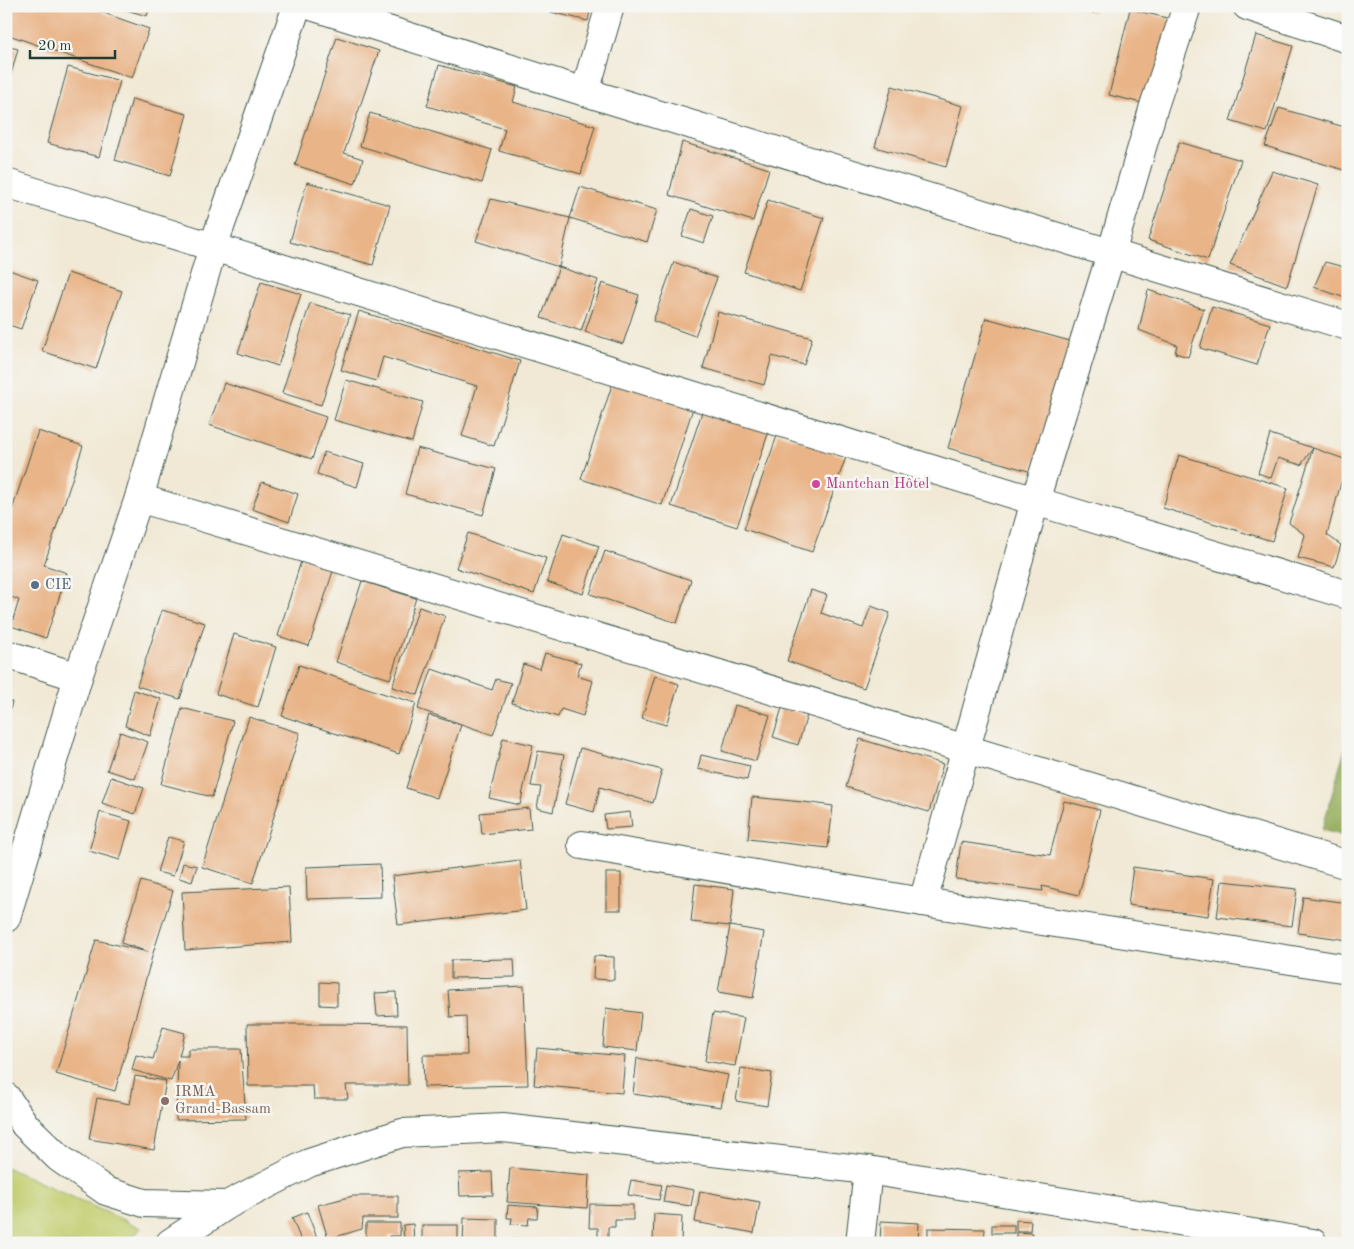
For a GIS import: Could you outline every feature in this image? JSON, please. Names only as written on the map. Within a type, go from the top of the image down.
[{"type":"street","points":[[6,918],[78,677],[139,498],[213,247],[297,6]]},
{"type":"street","points":[[311,6],[1348,326]]},
{"type":"street","points":[[585,92],[610,6]]},
{"type":"street","points":[[923,902],[1035,501],[1111,254],[1154,106],[1187,6]]},
{"type":"street","points":[[1247,6],[1348,39]]},
{"type":"street","points":[[6,183],[1035,501],[1348,595]]},
{"type":"street","points":[[139,498],[1348,865]]},
{"type":"street","points":[[6,654],[78,677]]},
{"type":"street","points":[[582,845],[923,902],[1348,969]]},
{"type":"street","points":[[6,1097],[25,1125],[59,1158],[106,1191],[144,1203],[227,1205]]},
{"type":"street","points":[[170,1243],[227,1205],[309,1163],[402,1133],[503,1128],[868,1170],[1313,1243]]},
{"type":"street","points":[[860,1243],[868,1170]]},
{"type":"green space","points":[[1348,738],[1348,837],[1322,830]]},
{"type":"green space","points":[[6,1167],[141,1228],[128,1243],[6,1243]]},
{"type":"building","points":[[6,6],[84,6],[149,29],[132,78],[6,34]]},
{"type":"building","points":[[113,6],[150,6],[147,16]]},
{"type":"building","points":[[552,6],[591,6],[588,21],[551,12]]},
{"type":"building","points":[[1073,6],[1096,6],[1094,13]]},
{"type":"building","points":[[1130,9],[1175,20],[1154,106],[1109,95]]},
{"type":"building","points":[[1256,35],[1293,46],[1267,132],[1230,121]]},
{"type":"building","points":[[337,37],[379,51],[344,153],[363,159],[355,184],[295,165]]},
{"type":"building","points":[[6,46],[18,49],[7,89],[6,89]]},
{"type":"building","points":[[439,65],[517,87],[513,102],[595,126],[581,174],[499,151],[505,129],[427,106]]},
{"type":"building","points":[[68,67],[120,81],[99,157],[47,143]]},
{"type":"building","points":[[892,86],[963,106],[946,167],[875,147]]},
{"type":"building","points":[[132,99],[187,114],[170,176],[115,160]]},
{"type":"building","points":[[1279,108],[1348,128],[1347,171],[1265,146]]},
{"type":"building","points":[[370,113],[492,150],[482,183],[360,146]]},
{"type":"building","points":[[682,142],[769,169],[753,221],[669,195]]},
{"type":"building","points":[[1179,142],[1241,160],[1208,260],[1148,240]]},
{"type":"building","points":[[1272,171],[1318,185],[1287,286],[1230,265]]},
{"type":"building","points":[[307,182],[390,205],[373,265],[290,242]]},
{"type":"building","points":[[580,187],[657,210],[647,242],[570,218]]},
{"type":"building","points":[[491,199],[570,218],[559,267],[476,241]]},
{"type":"building","points":[[768,200],[824,218],[800,291],[744,272]]},
{"type":"building","points":[[691,209],[713,216],[704,243],[682,236]]},
{"type":"building","points":[[674,262],[717,278],[695,336],[653,321]]},
{"type":"building","points":[[1325,262],[1348,268],[1348,299],[1314,287]]},
{"type":"building","points":[[559,267],[598,280],[581,331],[541,318]]},
{"type":"building","points":[[6,269],[38,280],[21,329],[6,324]]},
{"type":"building","points":[[68,273],[122,291],[96,369],[42,351]]},
{"type":"building","points":[[261,282],[301,294],[278,366],[238,353]]},
{"type":"building","points":[[602,283],[639,295],[623,344],[585,332]]},
{"type":"building","points":[[1148,290],[1204,309],[1188,357],[1175,353],[1177,345],[1139,330]]},
{"type":"building","points":[[310,303],[350,315],[321,405],[282,393]]},
{"type":"building","points":[[1212,307],[1270,324],[1257,365],[1200,348]]},
{"type":"building","points":[[359,311],[520,361],[494,446],[462,436],[477,386],[383,357],[376,381],[341,370]]},
{"type":"building","points":[[718,312],[812,338],[804,365],[772,356],[764,385],[703,368]]},
{"type":"building","points":[[986,318],[1070,341],[1032,472],[948,448]]},
{"type":"building","points":[[614,379],[694,405],[662,505],[581,479]]},
{"type":"building","points":[[346,380],[423,402],[412,442],[334,420]]},
{"type":"building","points":[[224,383],[326,417],[312,459],[209,425]]},
{"type":"building","points":[[703,409],[769,431],[737,527],[671,506]]},
{"type":"building","points":[[38,431],[83,446],[44,565],[67,573],[46,638],[11,626],[19,600],[6,595],[6,528]]},
{"type":"building","points":[[778,433],[846,457],[812,552],[744,529]]},
{"type":"building","points":[[1270,434],[1313,448],[1301,465],[1278,458],[1271,478],[1258,473]]},
{"type":"building","points":[[417,448],[496,469],[483,515],[405,494]]},
{"type":"building","points":[[1313,448],[1347,460],[1327,535],[1341,545],[1334,567],[1298,558],[1305,535],[1289,523]]},
{"type":"building","points":[[324,452],[364,464],[357,487],[317,474]]},
{"type":"building","points":[[1179,455],[1288,488],[1272,541],[1163,508]]},
{"type":"building","points":[[262,482],[298,494],[289,522],[252,509]]},
{"type":"building","points":[[468,533],[546,558],[534,594],[456,568]]},
{"type":"building","points":[[563,534],[599,546],[583,594],[547,582]]},
{"type":"building","points":[[605,551],[691,580],[677,623],[590,594]]},
{"type":"building","points":[[302,558],[334,568],[309,646],[278,636]]},
{"type":"building","points":[[362,581],[416,598],[390,679],[336,662]]},
{"type":"building","points":[[811,590],[827,595],[821,613],[863,628],[871,606],[890,613],[864,688],[787,661]]},
{"type":"building","points":[[419,607],[445,616],[418,695],[392,687]]},
{"type":"building","points":[[162,610],[205,623],[180,699],[137,686]]},
{"type":"building","points":[[234,634],[276,647],[258,707],[216,694]]},
{"type":"building","points":[[545,653],[581,663],[577,676],[593,681],[583,716],[561,709],[558,717],[512,703],[523,664],[540,669]]},
{"type":"building","points":[[299,665],[416,703],[399,754],[282,716]]},
{"type":"building","points":[[432,669],[492,690],[496,679],[511,683],[493,735],[418,709]]},
{"type":"building","points":[[655,676],[679,684],[666,725],[642,718]]},
{"type":"building","points":[[134,690],[161,699],[150,736],[125,726]]},
{"type":"building","points":[[6,700],[12,702],[7,721],[6,721]]},
{"type":"building","points":[[735,705],[770,715],[756,761],[722,751]]},
{"type":"building","points":[[182,708],[233,721],[212,797],[161,784]]},
{"type":"building","points":[[782,708],[807,715],[798,745],[773,737]]},
{"type":"building","points":[[429,715],[461,725],[437,798],[406,788]]},
{"type":"building","points":[[249,717],[300,733],[253,883],[202,867]]},
{"type":"building","points":[[120,732],[148,742],[135,779],[107,770]]},
{"type":"building","points":[[503,738],[533,745],[520,805],[489,798]]},
{"type":"building","points":[[860,739],[943,764],[929,812],[846,787]]},
{"type":"building","points":[[580,748],[662,770],[653,803],[600,787],[594,812],[565,804]]},
{"type":"building","points":[[538,751],[564,755],[553,812],[537,808],[541,787],[531,786]]},
{"type":"building","points":[[701,755],[750,766],[747,780],[698,769]]},
{"type":"building","points":[[111,777],[144,788],[135,814],[102,803]]},
{"type":"building","points":[[752,797],[833,806],[828,848],[748,839]]},
{"type":"building","points":[[1064,801],[1100,810],[1079,895],[1042,886],[1043,891],[956,879],[961,842],[1050,855]]},
{"type":"building","points":[[529,808],[531,829],[482,834],[480,813]]},
{"type":"building","points":[[100,812],[131,821],[120,860],[89,851]]},
{"type":"building","points":[[630,812],[632,827],[606,829],[604,815]]},
{"type":"building","points":[[168,837],[184,841],[173,876],[157,872]]},
{"type":"building","points":[[520,860],[526,910],[398,925],[392,876]]},
{"type":"building","points":[[183,863],[197,866],[192,882],[179,878]]},
{"type":"building","points":[[380,864],[381,897],[307,899],[306,867]]},
{"type":"building","points":[[1133,867],[1214,879],[1208,916],[1128,905]]},
{"type":"building","points":[[606,873],[621,873],[621,910],[606,910]]},
{"type":"building","points":[[141,881],[173,891],[153,953],[115,1091],[56,1074],[96,940],[148,952],[121,943]]},
{"type":"building","points":[[1222,881],[1297,889],[1292,926],[1217,917]]},
{"type":"building","points":[[695,884],[734,889],[730,926],[691,922]]},
{"type":"building","points":[[289,887],[292,942],[185,950],[182,892]]},
{"type":"building","points":[[1303,897],[1348,903],[1348,940],[1298,933]]},
{"type":"building","points":[[730,926],[764,932],[753,998],[718,992]]},
{"type":"building","points":[[594,956],[614,957],[614,980],[593,979]]},
{"type":"building","points":[[514,959],[515,977],[451,978],[451,960]]},
{"type":"building","points":[[320,982],[337,983],[337,1006],[320,1005]]},
{"type":"building","points":[[524,986],[528,1085],[424,1087],[423,1055],[467,1055],[466,1016],[450,1017],[448,990]]},
{"type":"building","points":[[396,992],[397,1015],[377,1016],[375,993]]},
{"type":"building","points":[[606,1008],[641,1013],[637,1051],[603,1047]]},
{"type":"building","points":[[713,1013],[744,1018],[735,1066],[705,1061]]},
{"type":"building","points":[[247,1024],[407,1025],[408,1085],[346,1085],[348,1099],[314,1099],[313,1086],[248,1086]]},
{"type":"building","points":[[163,1027],[185,1033],[179,1056],[188,1056],[188,1049],[241,1049],[246,1119],[176,1120],[178,1060],[171,1081],[132,1070],[136,1055],[153,1059]]},
{"type":"building","points":[[537,1048],[625,1056],[622,1093],[534,1085]]},
{"type":"building","points":[[637,1058],[728,1075],[721,1107],[633,1094]]},
{"type":"building","points":[[741,1068],[772,1073],[767,1106],[736,1101]]},
{"type":"building","points":[[135,1076],[166,1081],[154,1150],[89,1139],[97,1098],[130,1104]]},
{"type":"building","points":[[510,1168],[589,1175],[587,1208],[507,1202]]},
{"type":"building","points":[[492,1172],[493,1195],[460,1196],[459,1173]]},
{"type":"building","points":[[631,1180],[662,1185],[659,1200],[628,1195]]},
{"type":"building","points":[[666,1185],[694,1190],[691,1206],[663,1202]]},
{"type":"building","points":[[700,1191],[760,1202],[754,1233],[695,1222]]},
{"type":"building","points":[[353,1196],[398,1196],[398,1218],[363,1218],[362,1229],[328,1239],[318,1205]]},
{"type":"building","points":[[590,1204],[633,1205],[633,1220],[615,1220],[615,1227],[608,1227],[608,1241],[598,1241],[598,1228],[589,1228]]},
{"type":"building","points":[[508,1205],[538,1207],[537,1218],[529,1218],[528,1225],[511,1224],[512,1218],[507,1218]]},
{"type":"building","points":[[307,1212],[319,1243],[302,1243],[292,1218]]},
{"type":"building","points":[[654,1214],[682,1216],[681,1243],[653,1242]]},
{"type":"building","points":[[464,1218],[498,1219],[498,1243],[463,1243]]},
{"type":"building","points":[[1016,1220],[1031,1221],[1030,1231],[1016,1231]]},
{"type":"building","points":[[881,1221],[919,1223],[918,1243],[880,1243]]},
{"type":"building","points":[[366,1223],[400,1223],[400,1236],[389,1236],[389,1243],[366,1243]]},
{"type":"building","points":[[413,1224],[414,1243],[392,1243],[392,1240],[404,1239],[403,1225]]},
{"type":"building","points":[[422,1225],[458,1225],[458,1243],[422,1243]]},
{"type":"building","points":[[992,1225],[1014,1225],[1014,1233],[992,1233]]},
{"type":"building","points":[[928,1228],[985,1229],[984,1243],[928,1243]]},
{"type":"building","points":[[1016,1232],[1032,1233],[1031,1242],[1016,1242]]},
{"type":"building","points":[[513,1239],[543,1239],[543,1243],[513,1243]]},
{"type":"place","name":"Mantchan Hôtel","points":[[816,484]]},
{"type":"place","name":"CIE","points":[[35,585]]},
{"type":"place","name":"IRMA Grand-Bassam","points":[[165,1101]]}]
